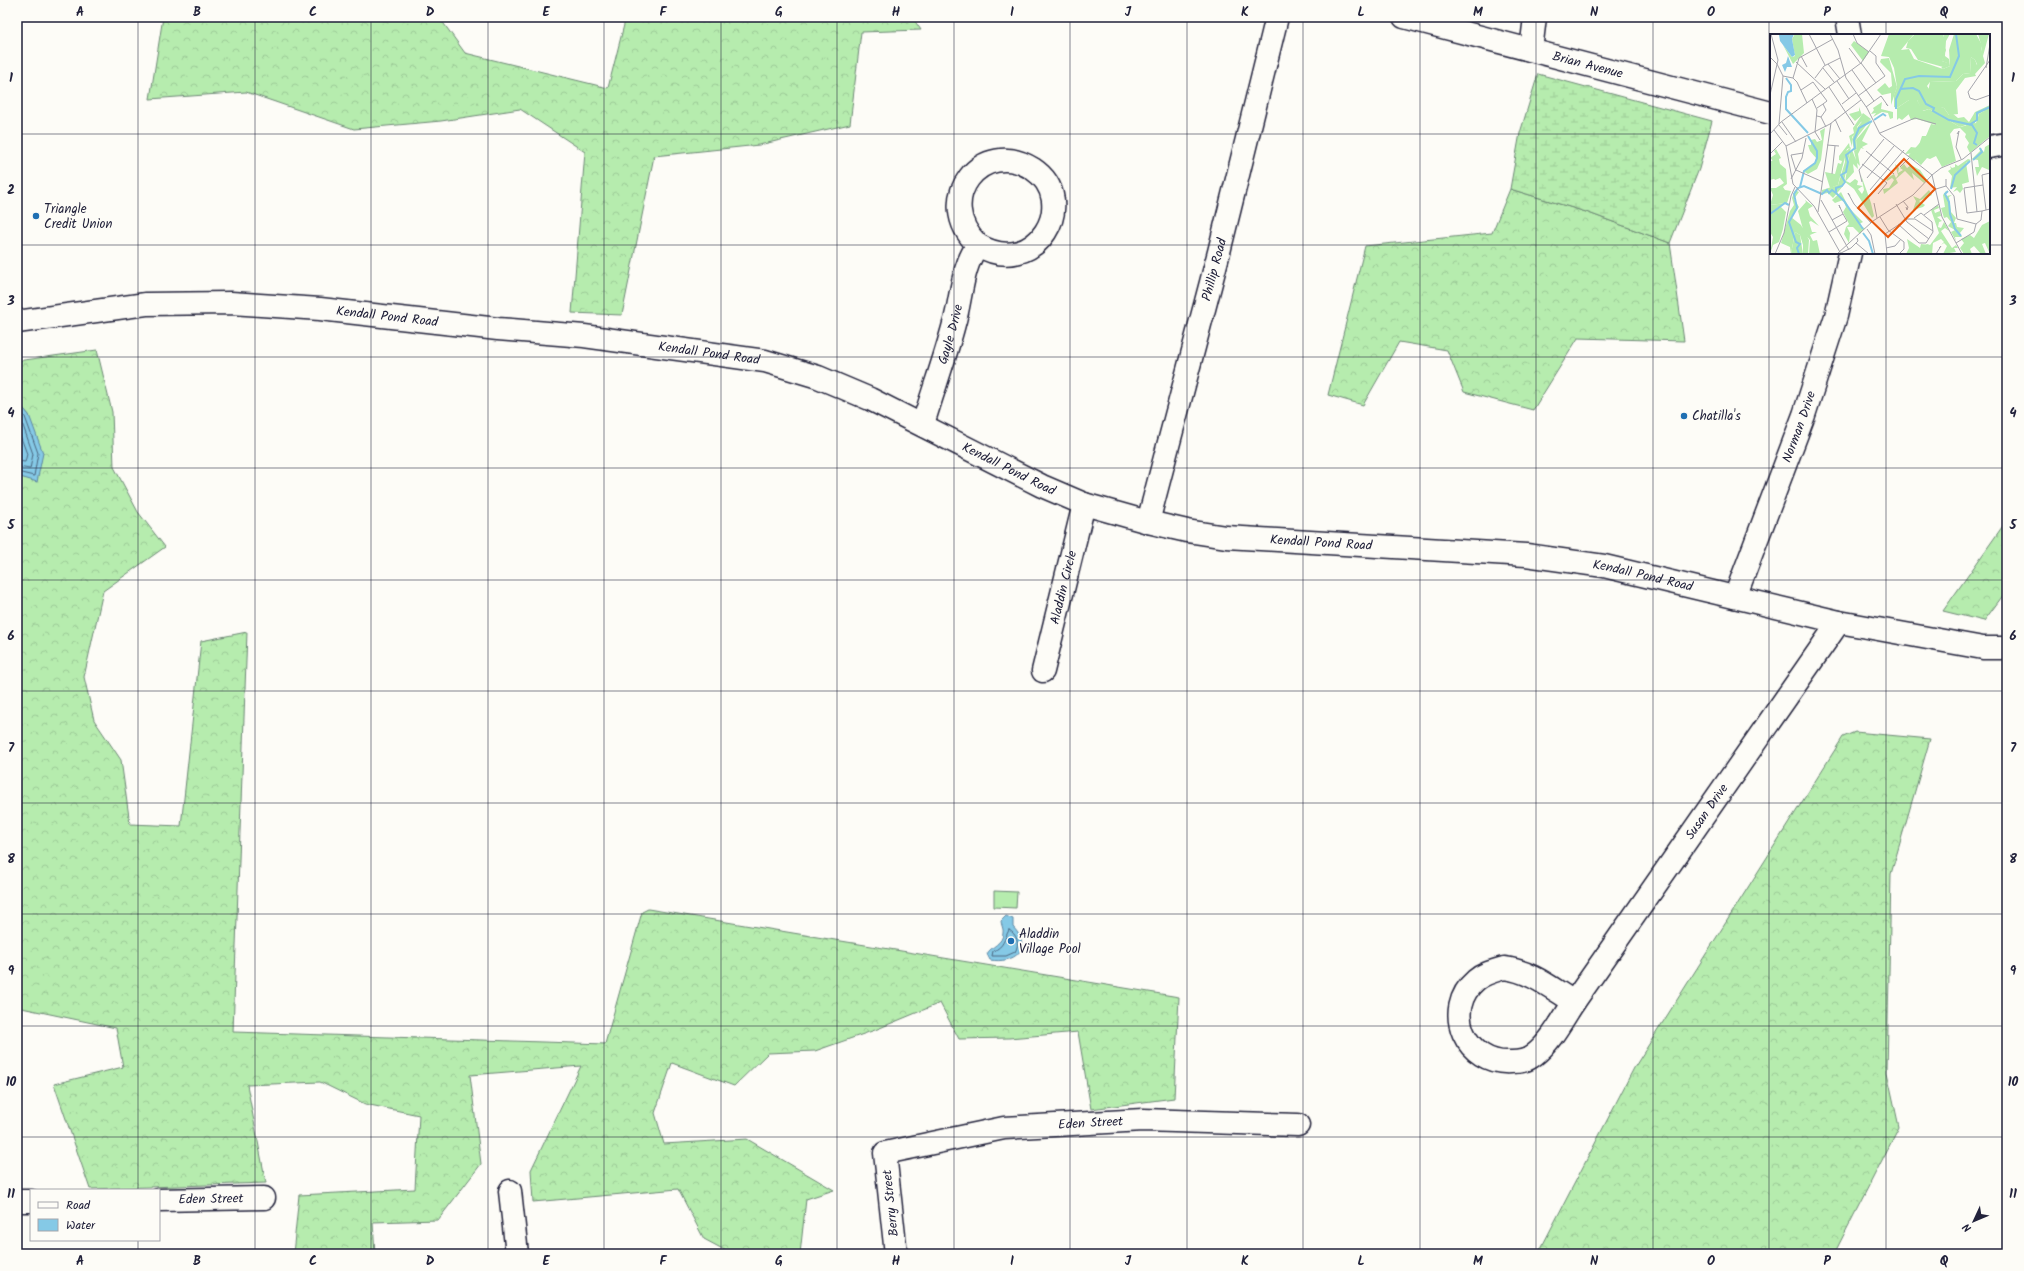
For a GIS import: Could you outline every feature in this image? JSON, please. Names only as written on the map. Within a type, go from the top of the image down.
[{"type":"street","name":"Phillip Road","points":[[1148,522],[1219,252],[1278,17]]},
{"type":"street","name":"Brian Avenue","points":[[1404,17],[1770,113]]},
{"type":"street","points":[[1531,50],[1535,17]]},
{"type":"street","points":[[1847,17],[1850,34]]},
{"type":"street","points":[[1990,147],[2007,144]]},
{"type":"street","points":[[994,161],[1014,161],[1034,169],[1042,176],[1051,193],[1052,213],[1046,231],[1033,246],[1015,253],[996,253],[978,245],[964,229],[959,214],[960,198],[968,179],[975,171],[994,161]]},
{"type":"street","name":"Gayle Drive","points":[[923,424],[955,323],[964,274],[971,254],[978,245]]},
{"type":"street","name":"Norman Drive","points":[[1735,597],[1809,400],[1836,316],[1850,254]]},
{"type":"street","name":"Kendall Pond Road","points":[[17,322],[146,304],[231,303],[320,309],[498,329],[584,336],[766,361],[818,377],[870,399],[923,424],[1042,486],[1084,504],[1148,522],[1187,531],[1226,537],[1526,555],[1604,566],[1839,622],[1983,648],[2007,648]]},
{"type":"street","name":"Aladdin Circle","points":[[1043,671],[1084,504]]},
{"type":"street","name":"Susan Drive","points":[[1574,1002],[1533,976],[1519,970],[1504,968],[1489,972],[1476,980],[1466,992],[1461,1006],[1460,1021],[1464,1036],[1474,1050],[1487,1059],[1502,1063],[1521,1062],[1533,1056],[1545,1045],[1839,622]]},
{"type":"street","name":"Eden Street","points":[[885,1152],[1004,1128],[1143,1120],[1298,1125]]},
{"type":"street","name":"Berry Street","points":[[885,1152],[896,1254]]},
{"type":"street","points":[[510,1191],[518,1254]]},
{"type":"street","name":"Eden Street","points":[[160,1200],[264,1198]]},
{"type":"street","points":[[17,1201],[30,1201]]},
{"type":"green space","points":[[163,17],[439,17],[465,53],[608,88],[626,17],[912,17],[921,30],[861,32],[850,124],[759,145],[654,156],[622,315],[572,313],[585,152],[520,109],[441,121],[354,129],[246,92],[150,99]]},
{"type":"green space","points":[[1538,74],[1712,121],[1699,169],[1670,243],[1586,212],[1510,189],[1520,133]]},
{"type":"green space","points":[[1510,189],[1586,212],[1670,243],[1684,341],[1578,338],[1533,410],[1464,392],[1447,350],[1399,342],[1363,405],[1328,395],[1365,246],[1492,233]]},
{"type":"green space","points":[[97,350],[112,412],[114,467],[138,512],[165,547],[103,591],[84,677],[94,720],[121,760],[130,824],[181,826],[201,641],[247,632],[233,1032],[605,1044],[642,912],[648,909],[1179,997],[1174,1098],[1091,1109],[1078,1032],[1009,1038],[959,1039],[940,1003],[875,1030],[815,1051],[768,1053],[734,1086],[672,1063],[655,1113],[664,1144],[747,1139],[834,1190],[806,1199],[800,1254],[732,1254],[704,1239],[678,1189],[533,1202],[531,1170],[581,1066],[470,1075],[481,1164],[438,1220],[373,1222],[375,1254],[293,1254],[299,1195],[415,1189],[419,1115],[365,1104],[320,1082],[247,1085],[266,1183],[90,1189],[54,1084],[123,1067],[116,1028],[17,1007],[17,476],[37,481],[29,415],[17,401],[17,361]]},
{"type":"green space","points":[[2007,520],[2007,590],[1984,621],[1943,611]]},
{"type":"green space","points":[[1855,732],[1930,739],[1891,874],[1887,1072],[1899,1127],[1834,1254],[1538,1254],[1634,1068],[1843,737]]},
{"type":"green space","points":[[994,891],[1017,892],[1016,908],[994,907]]},
{"type":"water","points":[[17,401],[29,415],[43,453],[37,482],[17,476]]},
{"type":"water","name":"Aladdin Village Pool","points":[[1006,916],[1013,919],[1013,927],[1022,942],[1021,948],[1018,953],[1007,960],[990,960],[987,954],[1001,940],[1003,932],[1001,921]]},
{"type":"place","name":"Triangle Credit Union","points":[[36,216]]},
{"type":"place","name":"Chatilla's","points":[[1684,416]]},
{"type":"place","name":"Aladdin Village Pool","points":[[1011,941]]}]
